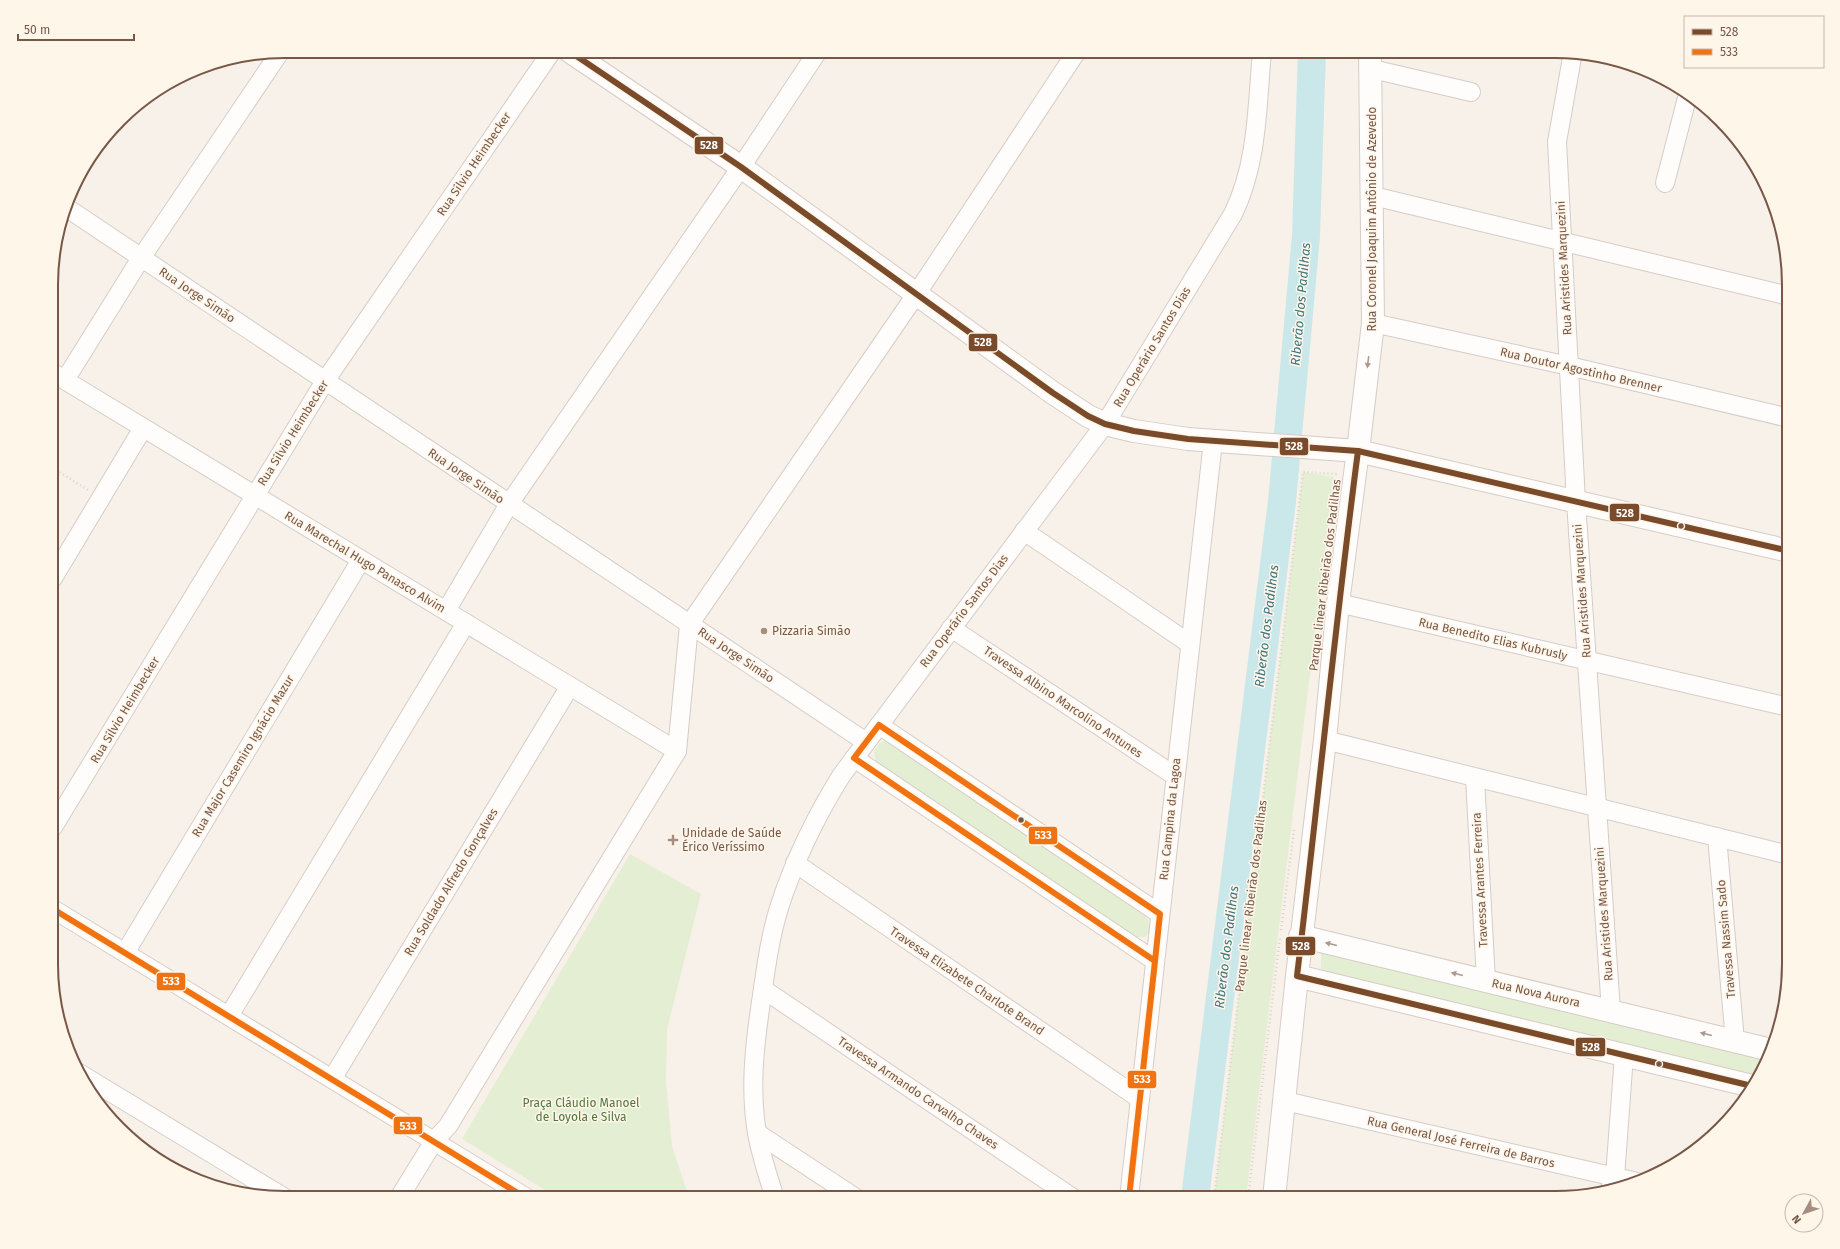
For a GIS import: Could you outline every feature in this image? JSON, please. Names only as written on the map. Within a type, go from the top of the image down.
[{"type":"main road","points":[[579,58],[741,167],[1071,406],[1105,424],[1159,436],[1358,451],[1782,550]]},
{"type":"main road","name":"Rua Coronel Joaquim Antônio de Azevedo","points":[[1275,1191],[1285,1101],[1300,936],[1325,740],[1338,603],[1347,478],[1358,451],[1373,324],[1371,60]]},
{"type":"main road","points":[[1347,478],[1372,461],[1386,458]]},
{"type":"main road","name":"Rua Nova Aurora","points":[[1300,936],[1766,1049]]},
{"type":"main road","points":[[1296,976],[1747,1085]]},
{"type":"street","points":[[59,377],[276,58]]},
{"type":"street","name":"Rua Sílvio Heimbecker","points":[[58,819],[325,381],[547,58]]},
{"type":"street","points":[[446,611],[509,504],[741,167],[813,58]]},
{"type":"street","points":[[403,1191],[434,1141],[448,1126],[677,751],[690,625],[917,293],[1072,58]]},
{"type":"street","name":"Rua Operário Santos Dias","points":[[773,1191],[757,1133],[754,1101],[754,1065],[763,989],[770,947],[779,909],[795,863],[828,797],[854,758],[1105,424],[1241,198],[1247,182],[1253,152],[1261,58]]},
{"type":"street","name":"Rua Aristides Marquezini","points":[[1572,58],[1557,142],[1576,502],[1611,1011]]},
{"type":"street","points":[[1371,60],[1471,92]]},
{"type":"street","points":[[1665,183],[1686,100]]},
{"type":"street","points":[[1373,196],[1782,295]]},
{"type":"street","name":"Rua Jorge Simão","points":[[71,210],[866,742]]},
{"type":"street","name":"Rua Doutor Agostinho Brenner","points":[[1373,324],[1569,366],[1782,417]]},
{"type":"street","name":"Rua Marechal Hugo Panasco Alvim","points":[[59,377],[677,751]]},
{"type":"street","points":[[58,570],[143,428]]},
{"type":"street","name":"Rua Campina da Lagoa","points":[[1130,1191],[1213,441]]},
{"type":"street","points":[[1024,531],[1190,644]]},
{"type":"street","name":"Rua Major Casemiro Ignácio Mazur","points":[[125,953],[362,560]]},
{"type":"street","name":"Rua Benedito Elias Kubrusly","points":[[1338,603],[1782,706]]},
{"type":"street","points":[[229,1016],[466,623]]},
{"type":"street","name":"Travessa Albino Marcolino Antunes","points":[[951,628],[1175,776]]},
{"type":"street","name":"Rua Soldado Alfredo Gonçalves","points":[[332,1079],[570,686]]},
{"type":"street","points":[[878,725],[1160,914]]},
{"type":"street","points":[[1325,740],[1782,853]]},
{"type":"street","points":[[854,758],[1155,961]]},
{"type":"street","name":"Travessa Arantes Ferreira","points":[[1475,778],[1486,981]]},
{"type":"street","name":"Travessa Nassim Sado","points":[[1717,837],[1735,1041]]},
{"type":"street","name":"Travessa Elizabete Charlote Brand","points":[[795,863],[1140,1099]]},
{"type":"street","points":[[58,912],[516,1191]]},
{"type":"street","name":"Travessa Armando Carvalho Chaves","points":[[763,989],[1062,1191]]},
{"type":"street","points":[[1612,1184],[1624,1055]]},
{"type":"street","points":[[88,1078],[274,1191]]},
{"type":"street","name":"Rua General José Ferreira de Barros","points":[[1285,1101],[1611,1184]]},
{"type":"street","points":[[757,1133],[845,1191]]},
{"type":"path","points":[[58,471],[88,490]]},
{"type":"path","name":"Parque linear Ribeirão dos Padilhas","points":[[1215,1191],[1303,472],[1339,474],[1347,478]]},
{"type":"path","points":[[1249,1191],[1294,828]]},
{"type":"green space","points":[[1303,472],[1334,477],[1247,1191],[1215,1191]]},
{"type":"green space","points":[[884,741],[890,743],[1144,914],[1149,921],[1149,933],[1145,937],[1130,935],[881,767],[876,760],[874,753],[877,747]]},
{"type":"green space","name":"Praça Cláudio Manoel de Loyola e Silva","points":[[630,854],[701,894],[667,1030],[666,1081],[672,1146],[687,1191],[547,1191],[462,1139]]},
{"type":"green space","points":[[1321,951],[1762,1057],[1753,1076],[1321,972]]},
{"type":"waterway","name":"Riberão dos Padilhas","points":[[1196,1191],[1282,501],[1306,236],[1312,58]]},
{"type":"transit line","name":"528","points":[[579,58],[741,167],[1053,393],[1088,416],[1105,424],[1134,431],[1188,439],[1358,451],[1782,549]]},
{"type":"transit line","name":"528","points":[[1358,451],[1297,976],[1747,1085]]},
{"type":"transit line","name":"533","points":[[879,725],[1160,914],[1155,961],[854,758],[879,725]]},
{"type":"transit line","name":"533","points":[[58,912],[515,1191]]},
{"type":"transit line","name":"533","points":[[1130,1191],[1155,961]]},
{"type":"place","name":"Pizzaria Simão","points":[[764,631]]},
{"type":"place","name":"Unidade de Saúde Érico Veríssimo","points":[[673,840]]}]
